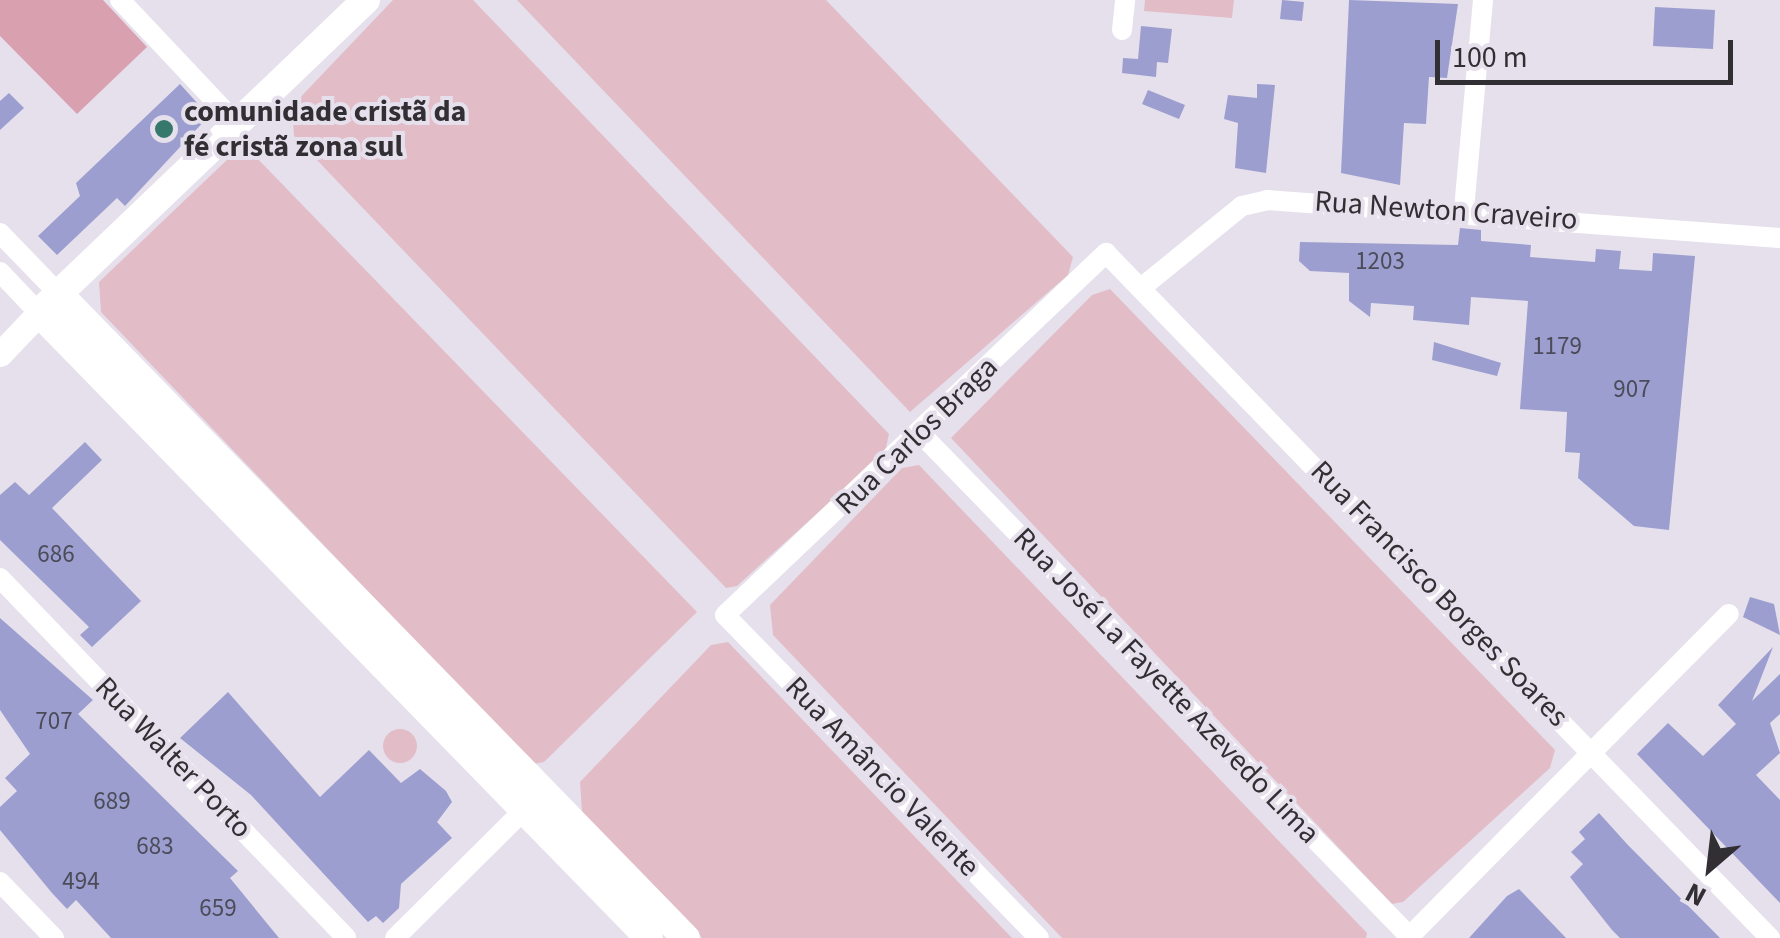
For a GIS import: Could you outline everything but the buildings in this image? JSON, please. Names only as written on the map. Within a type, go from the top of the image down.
[{"type":"main road","points":[[366,0],[49,304],[536,798],[686,938]]},
{"type":"main road","points":[[536,798],[649,938]]},
{"type":"street","points":[[120,0],[237,124]]},
{"type":"street","points":[[1122,30],[1126,0]]},
{"type":"street","points":[[1464,209],[1483,0]]},
{"type":"street","name":"Rua Newton Craveiro","points":[[1141,288],[1242,206],[1464,209],[1780,238]]},
{"type":"street","points":[[0,233],[49,304]]},
{"type":"street","name":"Rua Francisco Borges Soares","points":[[1106,254],[1770,938]]},
{"type":"street","name":"Rua Carlos Braga","points":[[725,615],[921,434],[1106,254]]},
{"type":"street","points":[[0,272],[49,304]]},
{"type":"street","points":[[0,354],[49,304]]},
{"type":"street","name":"Rua José La Fayette Azevedo Lima","points":[[921,434],[1409,938]]},
{"type":"street","name":"Rua Walter Porto","points":[[0,578],[346,938]]},
{"type":"street","points":[[1409,938],[1595,754],[1729,614]]},
{"type":"street","name":"Rua Amâncio Valente","points":[[725,615],[1039,938]]},
{"type":"street","points":[[395,938],[536,798]]},
{"type":"street","points":[[0,882],[54,938]]},
{"type":"shaded area","points":[[0,0],[103,0],[147,47],[77,114],[0,36]]},
{"type":"shaded area","points":[[393,0],[473,0],[889,434],[885,452],[737,586],[726,588],[294,136],[292,106]]},
{"type":"shaded area","points":[[517,0],[826,0],[1073,257],[1068,275],[910,412]]},
{"type":"shaded area","points":[[1145,0],[1234,0],[1232,18],[1144,11]]},
{"type":"shaded area","points":[[253,154],[697,612],[544,762],[533,764],[101,312],[99,282],[231,156]]},
{"type":"shaded area","points":[[1110,289],[1555,750],[1550,768],[1403,902],[1392,904],[951,438],[1092,295]]},
{"type":"shaded area","points":[[919,465],[1367,933],[1366,938],[1062,938],[773,635],[770,605],[902,468]]},
{"type":"shaded area","points":[[728,642],[1012,938],[702,938],[582,812],[580,782],[711,645]]},
{"type":"shaded area","points":[[400,729],[412,734],[417,746],[412,758],[400,763],[388,758],[383,746],[388,734]]},
{"type":"place","name":"comunidade cristã da fé cristã zona sul","points":[[164,129]]}]
